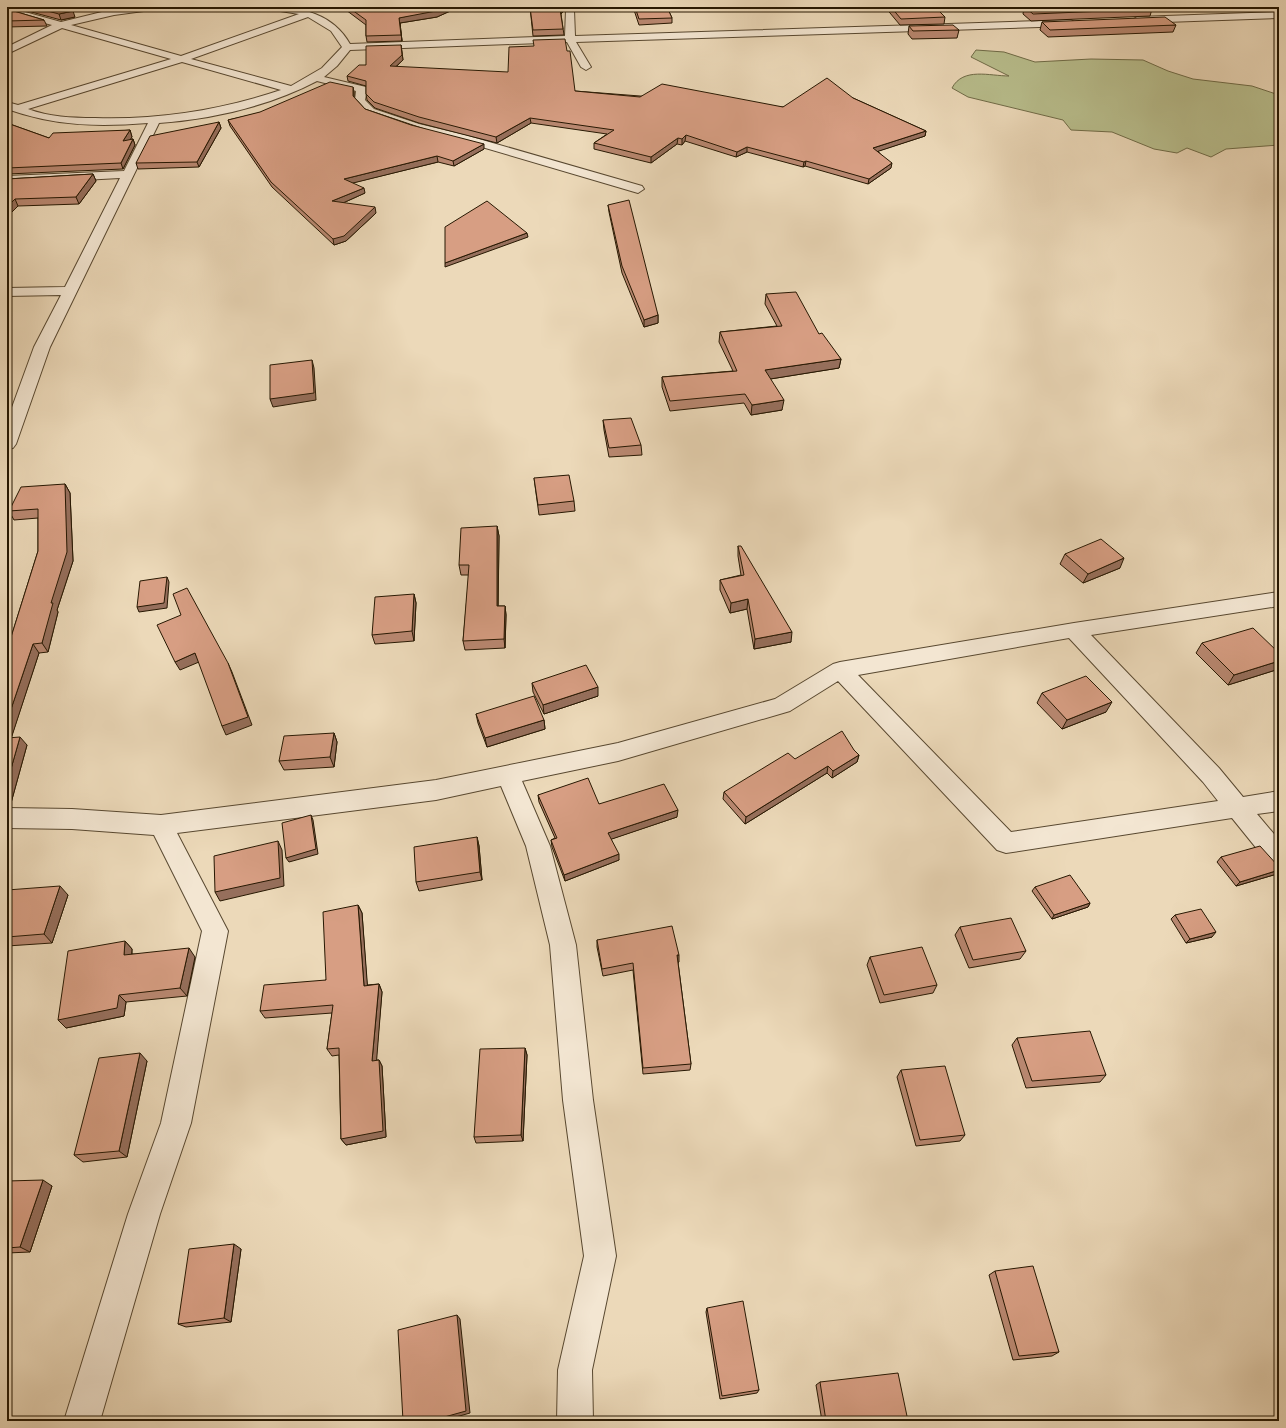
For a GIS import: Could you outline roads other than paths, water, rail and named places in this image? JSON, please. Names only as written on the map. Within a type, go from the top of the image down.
[{"type":"street","points":[[7,51],[22,41],[62,25],[100,15],[145,7]]},
{"type":"street","points":[[274,7],[310,14],[332,25],[342,37],[346,47]]},
{"type":"street","points":[[1209,8],[1234,16]]},
{"type":"street","points":[[11,107],[178,60],[323,9]]},
{"type":"street","points":[[7,10],[178,60],[292,90]]},
{"type":"street","points":[[570,10],[570,38],[586,67]]},
{"type":"street","points":[[1126,21],[1279,15]]},
{"type":"street","points":[[346,47],[570,38],[1080,23]]},
{"type":"street","points":[[11,107],[53,118],[101,122],[155,120],[206,114],[252,103],[292,90],[316,78],[335,64],[346,47]]},
{"type":"street","points":[[316,78],[362,89],[360,100],[370,111],[410,125],[461,137],[638,189]]},
{"type":"street","points":[[7,444],[42,347],[155,120]]},
{"type":"street","points":[[7,180],[129,174]]},
{"type":"street","points":[[7,292],[70,291]]},
{"type":"street","points":[[7,818],[72,819],[162,825],[436,790],[618,752],[782,705],[840,670],[1074,630],[1279,599]]},
{"type":"street","points":[[1074,630],[1211,775],[1279,858]]},
{"type":"street","points":[[840,670],[1006,843],[1279,801]]},
{"type":"street","points":[[508,775],[538,846],[563,945],[578,1100],[600,1256],[575,1370],[575,1421]]},
{"type":"street","points":[[82,1421],[144,1214],[176,1123],[214,930],[162,825]]}]
